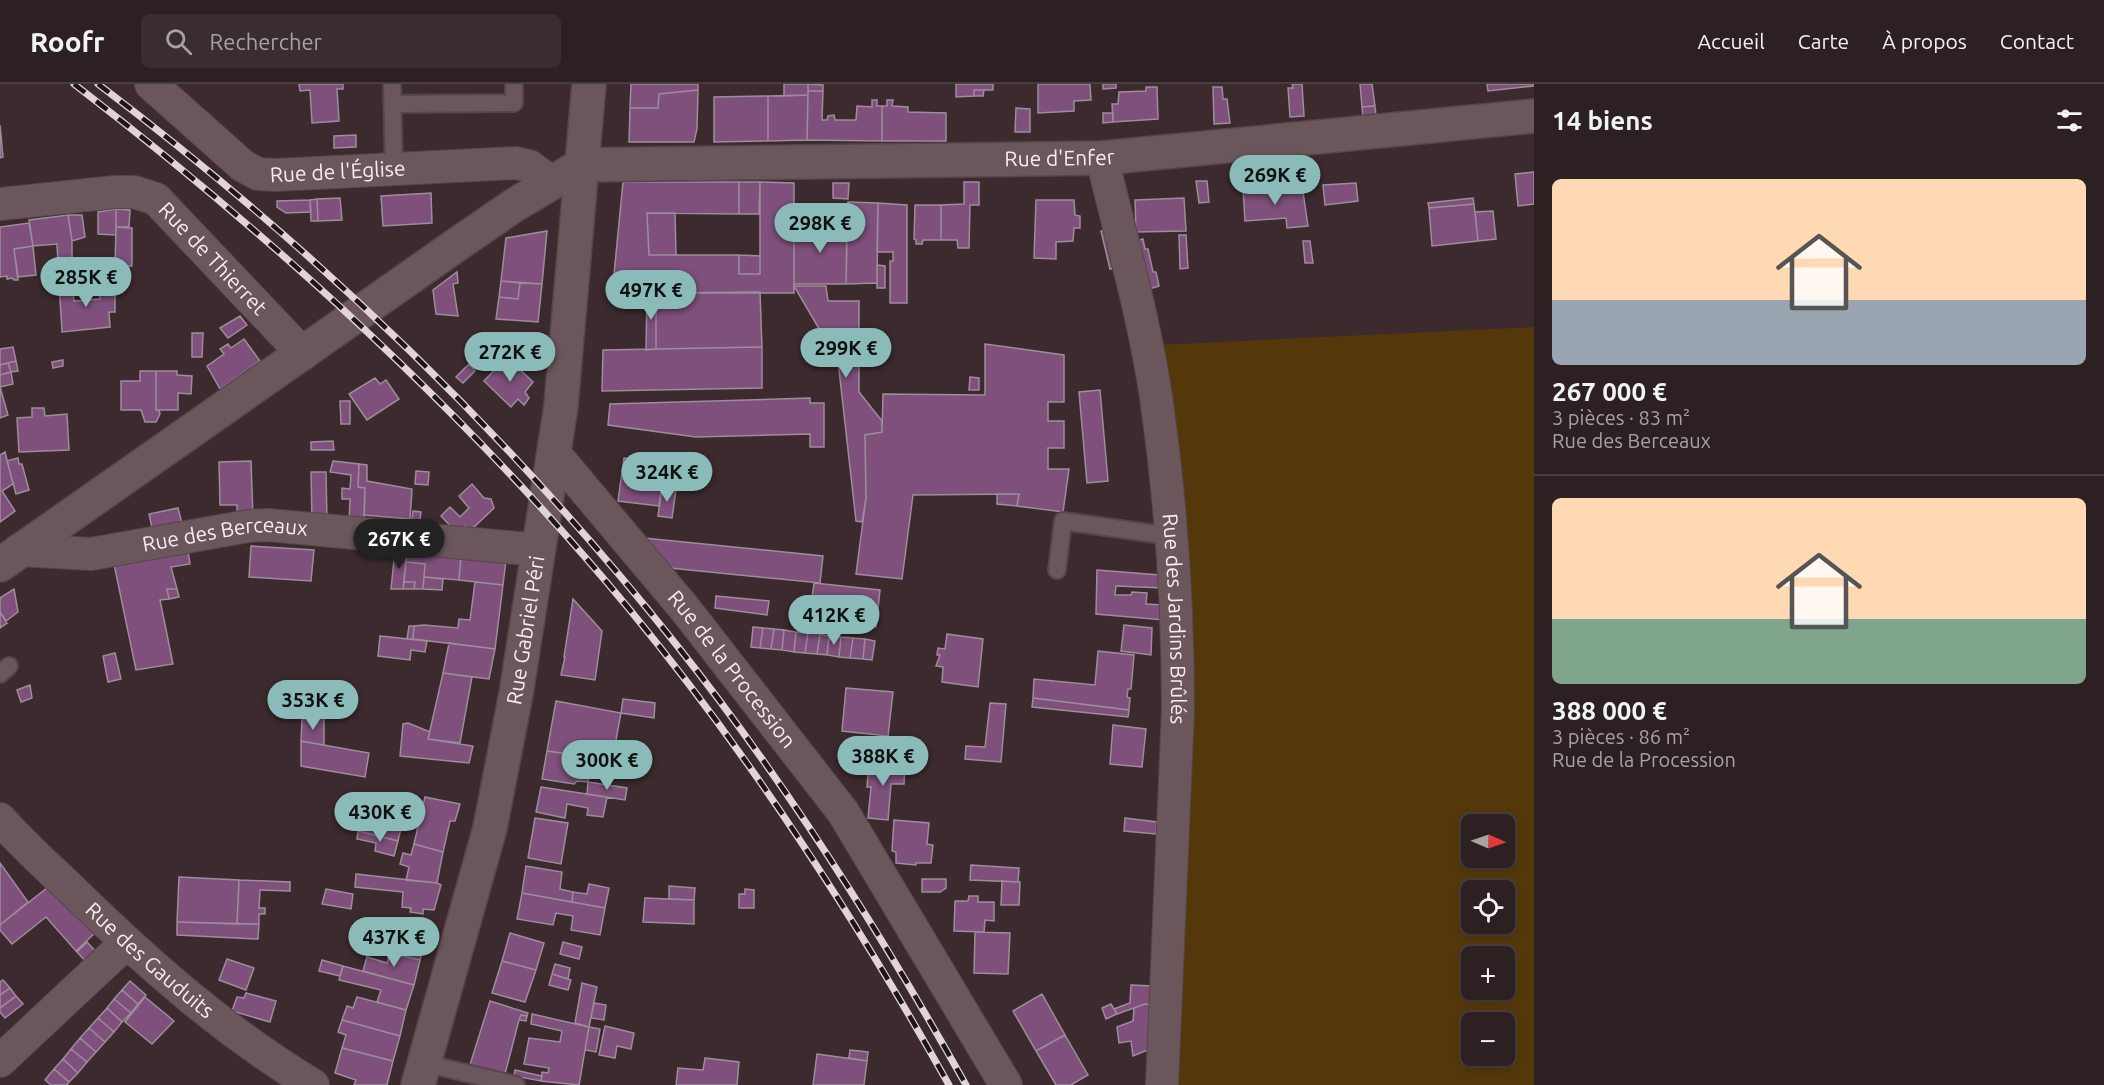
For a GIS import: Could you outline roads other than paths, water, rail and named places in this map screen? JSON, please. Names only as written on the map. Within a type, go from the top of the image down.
[{"type":"main road","name":"Rue Gabriel Péri","points":[[421,1074],[490,828],[514,704],[554,453],[567,353],[589,84]]},
{"type":"main road","name":"Rue d'Enfer","points":[[582,165],[1102,158],[1534,116]]},
{"type":"main road","points":[[10,557],[462,241],[582,165]]},
{"type":"street","name":"Rue de l'Église","points":[[151,84],[243,166],[258,174],[516,163],[530,166],[551,183]]},
{"type":"street","name":"Rue des Jardins Brûlés","points":[[1102,158],[1156,398],[1170,536],[1178,710],[1162,1085]]},
{"type":"street","name":"Rue de Thierret","points":[[0,204],[115,192],[134,192],[156,199],[303,354]]},
{"type":"street","name":"Rue de la Procession","points":[[554,453],[685,609],[843,812],[1006,1085]]},
{"type":"street","name":"Rue des Berceaux","points":[[10,557],[92,554],[248,526],[268,525],[538,550]]},
{"type":"street","name":"Rue des Gauduits","points":[[0,819],[126,943],[212,1014],[289,1070],[314,1085]]},
{"type":"street","points":[[0,1061],[126,943]]},
{"type":"lane","points":[[393,84],[394,170]]},
{"type":"lane","points":[[393,104],[514,103],[513,84]]},
{"type":"lane","points":[[1057,570],[1063,521],[1170,536]]},
{"type":"lane","points":[[421,1074],[516,1085]]},
{"type":"railway","points":[[74,84],[224,204],[367,332],[436,398],[568,537],[675,666],[760,782],[839,901],[949,1085]]},
{"type":"railway","points":[[98,84],[255,210],[331,277],[475,417],[611,565],[716,695],[793,803],[900,970],[966,1085]]}]
